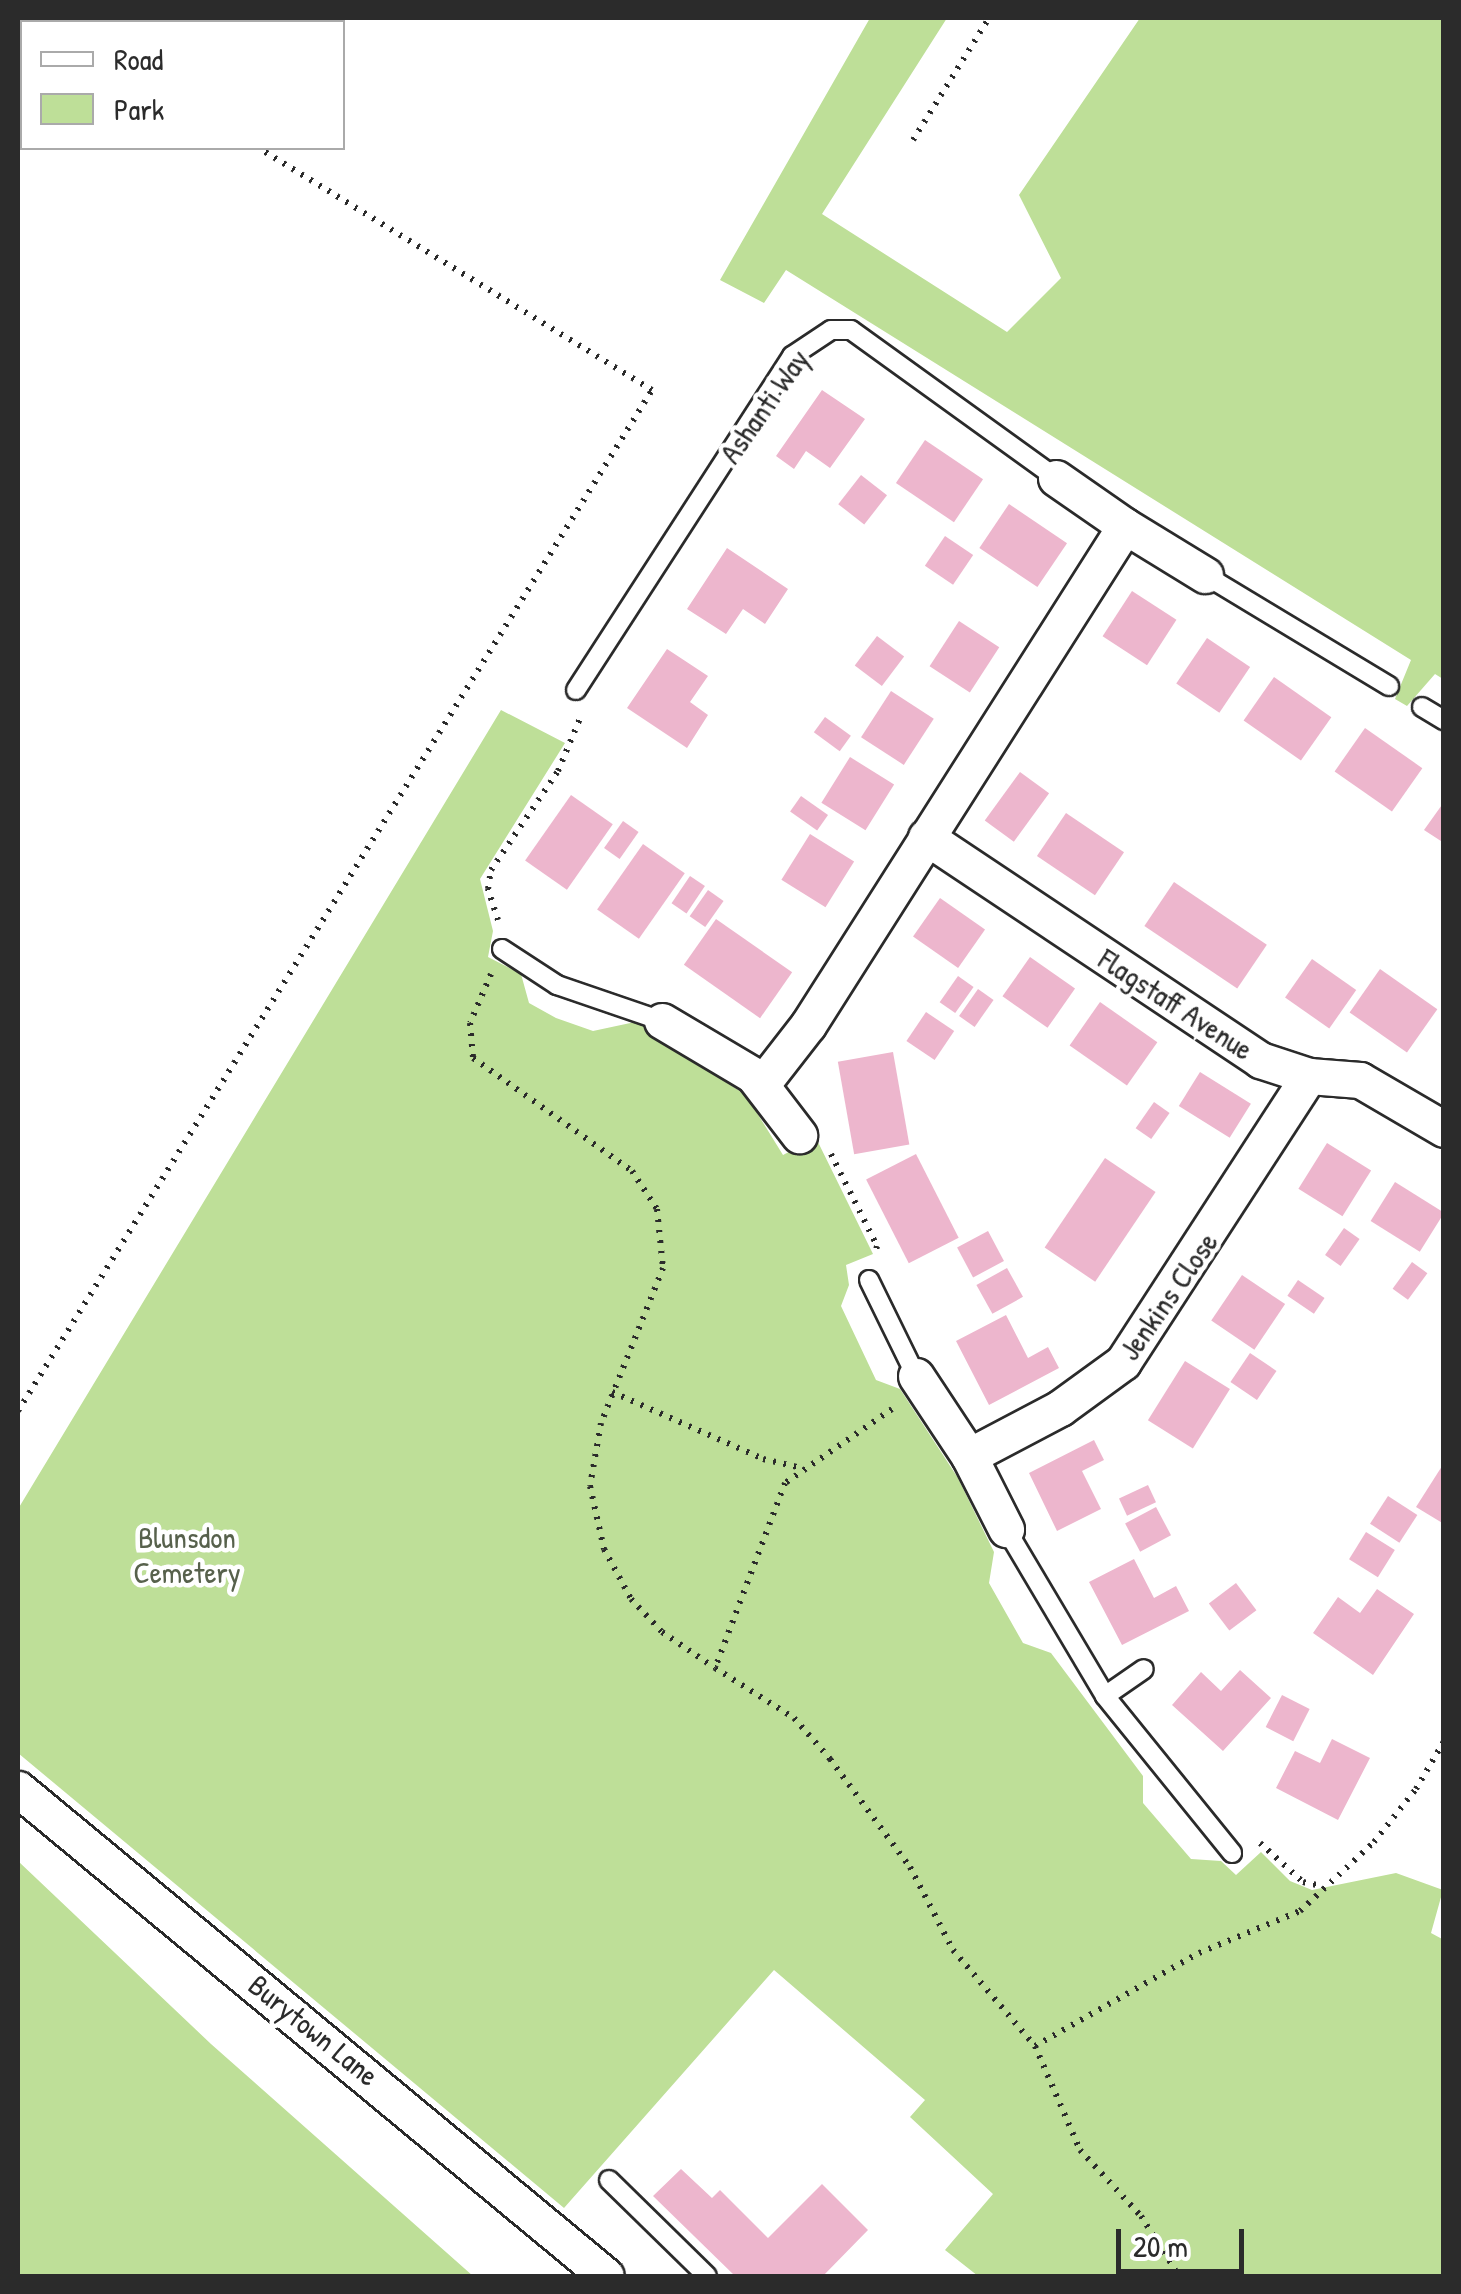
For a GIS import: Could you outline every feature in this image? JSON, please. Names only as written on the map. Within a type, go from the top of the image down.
[{"type":"street","name":"Ashanti Way","points":[[1056,478],[1124,526],[1205,575]]},
{"type":"street","points":[[762,1084],[808,1025],[1124,526]]},
{"type":"street","name":"Flagstaff Avenue","points":[[926,836],[1260,1060],[1309,1076],[1360,1080],[1444,1129]]},
{"type":"street","points":[[662,1021],[762,1084],[799,1135]]},
{"type":"street","name":"Jenkins Close","points":[[969,1456],[1076,1398],[1123,1362],[1309,1076]]},
{"type":"street","points":[[920,1384],[969,1456],[1006,1528]]},
{"type":"street","name":"Burytown Lane","points":[[18,1789],[606,2276]]},
{"type":"lane","name":"Ashanti Way","points":[[576,690],[792,356],[831,330],[851,330],[1056,478]]},
{"type":"lane","name":"Ashanti Way","points":[[1205,575],[1389,686]]},
{"type":"lane","points":[[1422,707],[1444,720]]},
{"type":"lane","points":[[499,947],[557,985],[662,1021]]},
{"type":"lane","points":[[869,1280],[920,1384]]},
{"type":"lane","points":[[1006,1528],[1104,1696],[1232,1853]]},
{"type":"lane","points":[[1104,1696],[1144,1668]]},
{"type":"lane","points":[[609,2180],[698,2273]]},
{"type":"path","points":[[913,140],[988,18]]},
{"type":"path","points":[[18,1411],[652,390],[262,150]]},
{"type":"path","points":[[576,690],[582,724],[491,870],[499,947],[470,1024],[473,1058],[632,1171],[658,1209],[663,1268],[594,1444],[590,1486],[604,1549],[643,1614],[715,1668],[794,1718],[820,1748],[910,1868],[960,1959],[1036,2046],[1080,2150],[1141,2216],[1179,2276]]},
{"type":"path","points":[[799,1135],[817,1126],[863,1217],[877,1246],[869,1280]]},
{"type":"path","points":[[715,1668],[780,1492],[800,1467],[920,1384]]},
{"type":"path","points":[[612,1392],[763,1459],[800,1467]]},
{"type":"path","points":[[1036,2046],[1199,1953],[1287,1918],[1374,1842],[1416,1790],[1444,1740]]},
{"type":"path","points":[[1232,1853],[1254,1837],[1303,1882],[1323,1886]]},
{"type":"green space","points":[[870,18],[947,18],[822,214],[1007,332],[1061,278],[1019,195],[1140,18],[1443,18],[1443,679],[1435,674],[1407,706],[1395,699],[1411,660],[786,270],[764,303],[720,280]]},
{"type":"green space","name":"Blunsdon Cemetery","points":[[501,710],[565,743],[480,879],[493,931],[488,957],[521,974],[529,1003],[556,1018],[593,1031],[635,1022],[658,1032],[656,1037],[746,1095],[783,1155],[816,1138],[873,1254],[846,1265],[849,1285],[841,1306],[876,1380],[900,1389],[958,1478],[994,1552],[989,1583],[1023,1643],[1051,1653],[1143,1776],[1143,1803],[1191,1859],[1221,1861],[1236,1875],[1261,1852],[1290,1881],[1312,1890],[1396,1873],[1443,1890],[1431,1933],[1444,1940],[1443,2276],[978,2276],[945,2250],[993,2194],[910,2117],[925,2100],[774,1970],[564,2208],[18,1753],[18,1509]]},
{"type":"green space","points":[[18,1861],[211,2044],[473,2276],[18,2276]]},
{"type":"building","points":[[822,390],[865,419],[830,468],[806,451],[794,469],[776,456]]},
{"type":"building","points":[[925,440],[983,479],[954,522],[896,483]]},
{"type":"building","points":[[861,475],[887,495],[864,524],[838,504]]},
{"type":"building","points":[[1009,504],[1067,543],[1037,587],[979,548]]},
{"type":"building","points":[[945,536],[973,555],[953,585],[925,566]]},
{"type":"building","points":[[727,548],[788,589],[765,624],[743,609],[726,634],[687,609]]},
{"type":"building","points":[[1132,591],[1176,620],[1147,665],[1103,636]]},
{"type":"building","points":[[959,621],[999,647],[970,692],[930,666]]},
{"type":"building","points":[[877,636],[904,656],[882,686],[855,666]]},
{"type":"building","points":[[1207,638],[1250,667],[1219,713],[1176,684]]},
{"type":"building","points":[[667,649],[708,676],[690,702],[708,715],[687,748],[627,708]]},
{"type":"building","points":[[1274,677],[1331,717],[1301,761],[1244,720]]},
{"type":"building","points":[[891,691],[934,719],[904,765],[861,737]]},
{"type":"building","points":[[825,717],[851,736],[840,751],[814,732]]},
{"type":"building","points":[[1365,728],[1422,768],[1392,812],[1335,771]]},
{"type":"building","points":[[850,757],[894,785],[865,830],[821,803]]},
{"type":"building","points":[[1020,772],[1049,793],[1014,842],[985,821]]},
{"type":"building","points":[[571,795],[613,824],[567,890],[525,861]]},
{"type":"building","points":[[801,796],[828,815],[817,830],[790,812]]},
{"type":"building","points":[[1444,802],[1444,843],[1424,830]]},
{"type":"building","points":[[1066,813],[1124,852],[1095,895],[1037,856]]},
{"type":"building","points":[[623,821],[639,832],[620,859],[604,848]]},
{"type":"building","points":[[810,834],[854,862],[825,907],[781,880]]},
{"type":"building","points":[[643,844],[685,873],[639,939],[597,910]]},
{"type":"building","points":[[690,876],[705,886],[686,913],[672,903]]},
{"type":"building","points":[[1174,882],[1267,945],[1237,989],[1144,926]]},
{"type":"building","points":[[708,890],[724,901],[705,927],[690,916]]},
{"type":"building","points":[[940,898],[985,930],[958,968],[913,937]]},
{"type":"building","points":[[716,919],[792,972],[760,1018],[684,965]]},
{"type":"building","points":[[1030,957],[1075,989],[1048,1028],[1002,996]]},
{"type":"building","points":[[1312,959],[1356,990],[1329,1028],[1285,998]]},
{"type":"building","points":[[1380,969],[1437,1009],[1407,1053],[1350,1012]]},
{"type":"building","points":[[958,976],[974,987],[955,1013],[940,1002]]},
{"type":"building","points":[[978,989],[994,1000],[975,1027],[959,1016]]},
{"type":"building","points":[[1100,1002],[1157,1042],[1127,1086],[1070,1045]]},
{"type":"building","points":[[926,1012],[954,1031],[935,1060],[906,1041]]},
{"type":"building","points":[[893,1052],[909,1145],[854,1154],[838,1062]]},
{"type":"building","points":[[1200,1072],[1251,1104],[1230,1138],[1179,1106]]},
{"type":"building","points":[[1154,1102],[1170,1113],[1151,1139],[1136,1128]]},
{"type":"building","points":[[1327,1143],[1371,1171],[1342,1216],[1298,1189]]},
{"type":"building","points":[[916,1154],[959,1238],[909,1263],[866,1179]]},
{"type":"building","points":[[1105,1158],[1156,1192],[1095,1282],[1045,1248]]},
{"type":"building","points":[[1395,1182],[1444,1213],[1420,1252],[1371,1221]]},
{"type":"building","points":[[1344,1228],[1360,1239],[1341,1266],[1325,1255]]},
{"type":"building","points":[[988,1231],[1004,1261],[973,1277],[957,1247]]},
{"type":"building","points":[[1412,1262],[1427,1273],[1408,1300],[1393,1289]]},
{"type":"building","points":[[1007,1268],[1023,1297],[992,1314],[976,1285]]},
{"type":"building","points":[[1242,1275],[1285,1304],[1254,1350],[1211,1321]]},
{"type":"building","points":[[1298,1280],[1325,1298],[1314,1314],[1287,1296]]},
{"type":"building","points":[[1006,1315],[1028,1358],[1048,1347],[1059,1368],[989,1405],[956,1341]]},
{"type":"building","points":[[1250,1353],[1277,1371],[1257,1400],[1230,1382]]},
{"type":"building","points":[[1185,1361],[1230,1389],[1193,1448],[1148,1420]]},
{"type":"building","points":[[1094,1440],[1104,1460],[1082,1471],[1101,1509],[1057,1531],[1029,1473]]},
{"type":"building","points":[[1444,1463],[1444,1524],[1416,1507]]},
{"type":"building","points":[[1148,1485],[1156,1502],[1127,1516],[1119,1499]]},
{"type":"building","points":[[1388,1496],[1417,1515],[1399,1543],[1370,1524]]},
{"type":"building","points":[[1156,1507],[1171,1535],[1140,1552],[1125,1523]]},
{"type":"building","points":[[1366,1532],[1395,1550],[1378,1577],[1349,1559]]},
{"type":"building","points":[[1134,1559],[1154,1598],[1176,1586],[1189,1611],[1122,1645],[1089,1582]]},
{"type":"building","points":[[1236,1583],[1256,1610],[1229,1631],[1209,1603]]},
{"type":"building","points":[[1377,1589],[1414,1614],[1373,1675],[1313,1633],[1338,1597],[1360,1613]]},
{"type":"building","points":[[1240,1670],[1271,1698],[1223,1751],[1172,1705],[1201,1672],[1221,1691]]},
{"type":"building","points":[[1282,1695],[1310,1709],[1293,1741],[1266,1727]]},
{"type":"building","points":[[1332,1739],[1370,1758],[1338,1820],[1276,1788],[1295,1751],[1320,1763]]},
{"type":"building","points":[[681,2169],[712,2198],[720,2190],[768,2238],[822,2184],[868,2230],[823,2276],[735,2276],[653,2196]]}]
